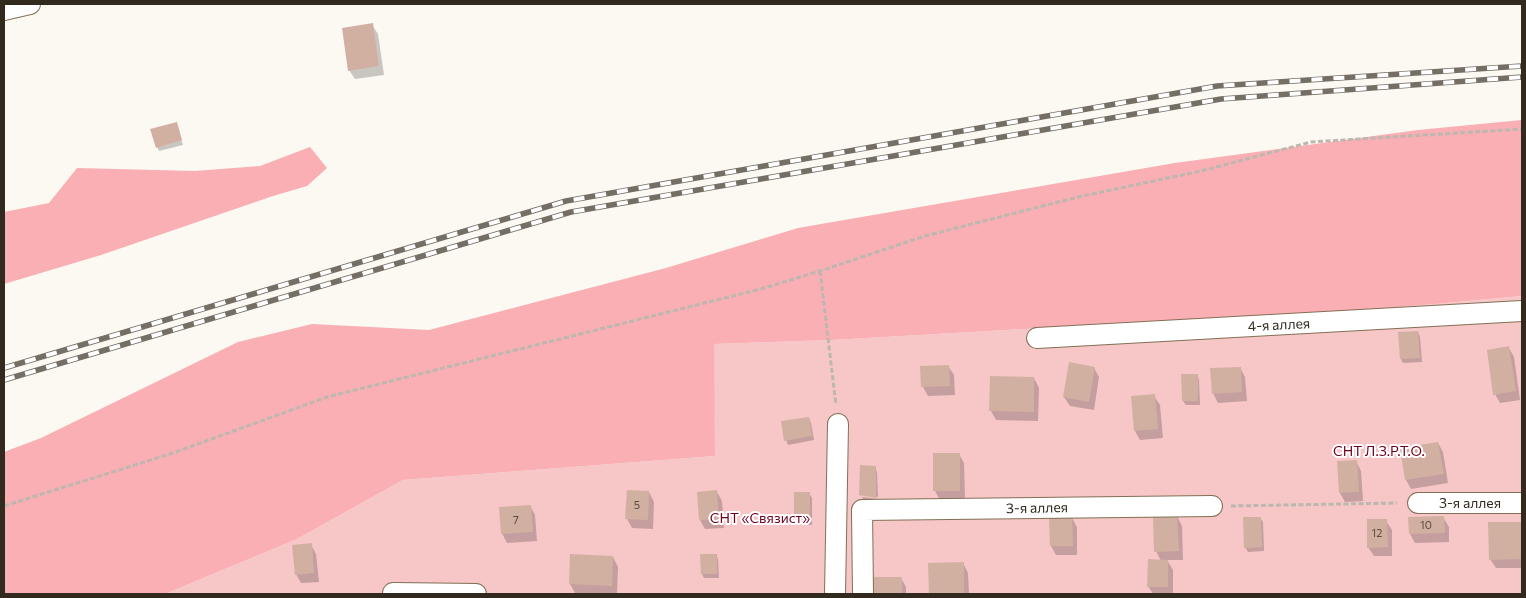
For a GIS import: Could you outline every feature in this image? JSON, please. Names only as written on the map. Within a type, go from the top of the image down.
[{"type":"street","points":[[4,10],[30,4]]},
{"type":"street","name":"4-я аллея","points":[[1037,338],[1522,311]]},
{"type":"street","points":[[835,594],[838,424]]},
{"type":"street","name":"3-я аллея","points":[[1418,503],[1522,503]]},
{"type":"street","name":"3-я аллея","points":[[863,594],[862,510],[1212,506]]},
{"type":"street","points":[[393,594],[476,594]]},
{"type":"path","points":[[4,506],[173,453],[327,397],[761,289],[935,233],[1078,196],[1202,171],[1311,142],[1522,129]]},
{"type":"path","points":[[820,271],[838,424]]},
{"type":"path","points":[[1212,506],[1418,503]]},
{"type":"green space","name":"СНТ Л.З.Р.Т.О.","points":[[1522,296],[1522,594],[165,594],[297,539],[403,480],[715,456],[713,344],[832,340],[1391,308]]},
{"type":"shaded area","points":[[1522,120],[1522,296],[1391,308],[832,340],[714,344],[715,456],[403,480],[297,539],[165,594],[4,594],[4,452],[41,438],[238,342],[312,324],[429,330],[666,268],[798,228],[1175,163],[1418,130]]},
{"type":"shaded area","points":[[310,147],[327,168],[307,186],[101,255],[4,284],[4,212],[49,203],[77,168],[195,171],[260,166]]},
{"type":"building","points":[[373,23],[379,66],[348,71],[342,28]]},
{"type":"building","points":[[177,122],[182,140],[156,148],[150,129]]},
{"type":"building","points":[[1418,331],[1420,358],[1400,359],[1398,332]]},
{"type":"building","points":[[1509,346],[1516,391],[1493,395],[1487,350]]},
{"type":"building","points":[[1069,362],[1095,367],[1089,402],[1063,397]]},
{"type":"building","points":[[949,365],[950,386],[921,387],[920,366]]},
{"type":"building","points":[[1241,367],[1242,392],[1212,394],[1210,368]]},
{"type":"building","points":[[1181,374],[1198,374],[1198,401],[1182,401]]},
{"type":"building","points":[[990,376],[1034,377],[1034,412],[989,411]]},
{"type":"building","points":[[1155,394],[1158,429],[1134,431],[1131,396]]},
{"type":"building","points":[[809,417],[812,436],[784,441],[781,421]]},
{"type":"building","points":[[1438,442],[1444,474],[1405,480],[1400,448]]},
{"type":"building","points":[[933,453],[960,453],[960,491],[933,491]]},
{"type":"building","points":[[1357,460],[1359,492],[1339,493],[1337,461]]},
{"type":"building","points":[[860,465],[876,466],[876,498],[859,495]]},
{"type":"building","points":[[627,490],[649,491],[648,520],[625,519]]},
{"type":"building","points":[[717,490],[719,519],[699,520],[697,492]]},
{"type":"building","points":[[794,492],[810,492],[810,521],[794,521]]},
{"type":"building","points":[[531,505],[533,532],[501,534],[499,507]]},
{"type":"building","points":[[1177,515],[1179,551],[1154,552],[1153,516]]},
{"type":"building","points":[[1444,516],[1445,533],[1409,534],[1408,517]]},
{"type":"building","points":[[1049,517],[1072,517],[1073,546],[1050,546]]},
{"type":"building","points":[[1243,517],[1261,517],[1262,547],[1244,548]]},
{"type":"building","points":[[1367,519],[1387,519],[1388,547],[1367,548]]},
{"type":"building","points":[[1488,522],[1522,522],[1522,559],[1489,560]]},
{"type":"building","points":[[312,543],[314,573],[295,575],[292,545]]},
{"type":"building","points":[[570,554],[613,556],[612,586],[569,584]]},
{"type":"building","points":[[700,554],[717,554],[717,574],[701,574]]},
{"type":"building","points":[[1148,559],[1168,560],[1168,587],[1147,587]]},
{"type":"building","points":[[964,562],[964,594],[929,594],[928,563]]},
{"type":"building","points":[[871,577],[902,577],[902,594],[872,594]]},
{"type":"railway","points":[[4,368],[566,201],[1217,86],[1522,66]]},
{"type":"railway","points":[[4,380],[571,212],[1221,99],[1522,77]]},
{"type":"park label","name":"СНТ «Связист»","points":[[760,518]]}]
